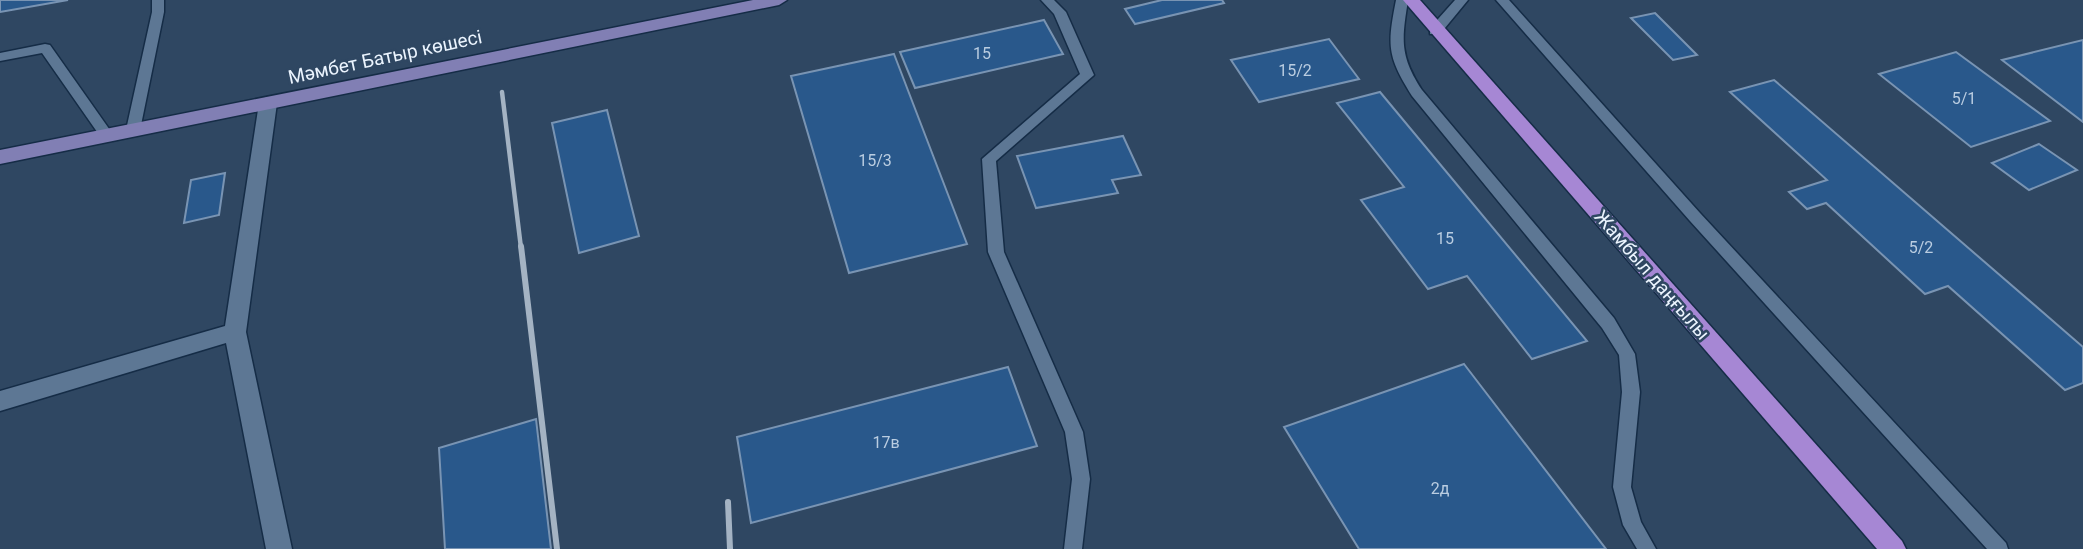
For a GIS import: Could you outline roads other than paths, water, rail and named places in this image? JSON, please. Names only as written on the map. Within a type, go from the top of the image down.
[{"type":"main road","name":"Мәмбет Батыр көшесі","points":[[0,157],[779,0]]},
{"type":"main road","name":"Жамбыл даңғылы","points":[[1410,0],[1893,549]]},
{"type":"street","points":[[268,103],[235,332],[279,549]]},
{"type":"street","points":[[0,401],[235,332]]},
{"type":"lane","points":[[133,130],[158,12],[158,0]]},
{"type":"lane","points":[[1047,0],[1060,12],[1087,75],[989,159],[996,252],[1074,432],[1081,479],[1073,549]]},
{"type":"lane","points":[[1402,0],[1394,47],[1401,68],[1417,93],[1608,323],[1628,354],[1631,392],[1622,487],[1632,525],[1647,549]]},
{"type":"lane","points":[[1435,31],[1462,0]]},
{"type":"lane","points":[[1502,0],[1695,217],[1999,549]]},
{"type":"lane","points":[[0,57],[45,48],[107,136]]},
{"type":"railway","points":[[502,92],[521,248]]},
{"type":"railway","points":[[521,246],[557,549]]},
{"type":"railway","points":[[728,502],[730,549]]}]
